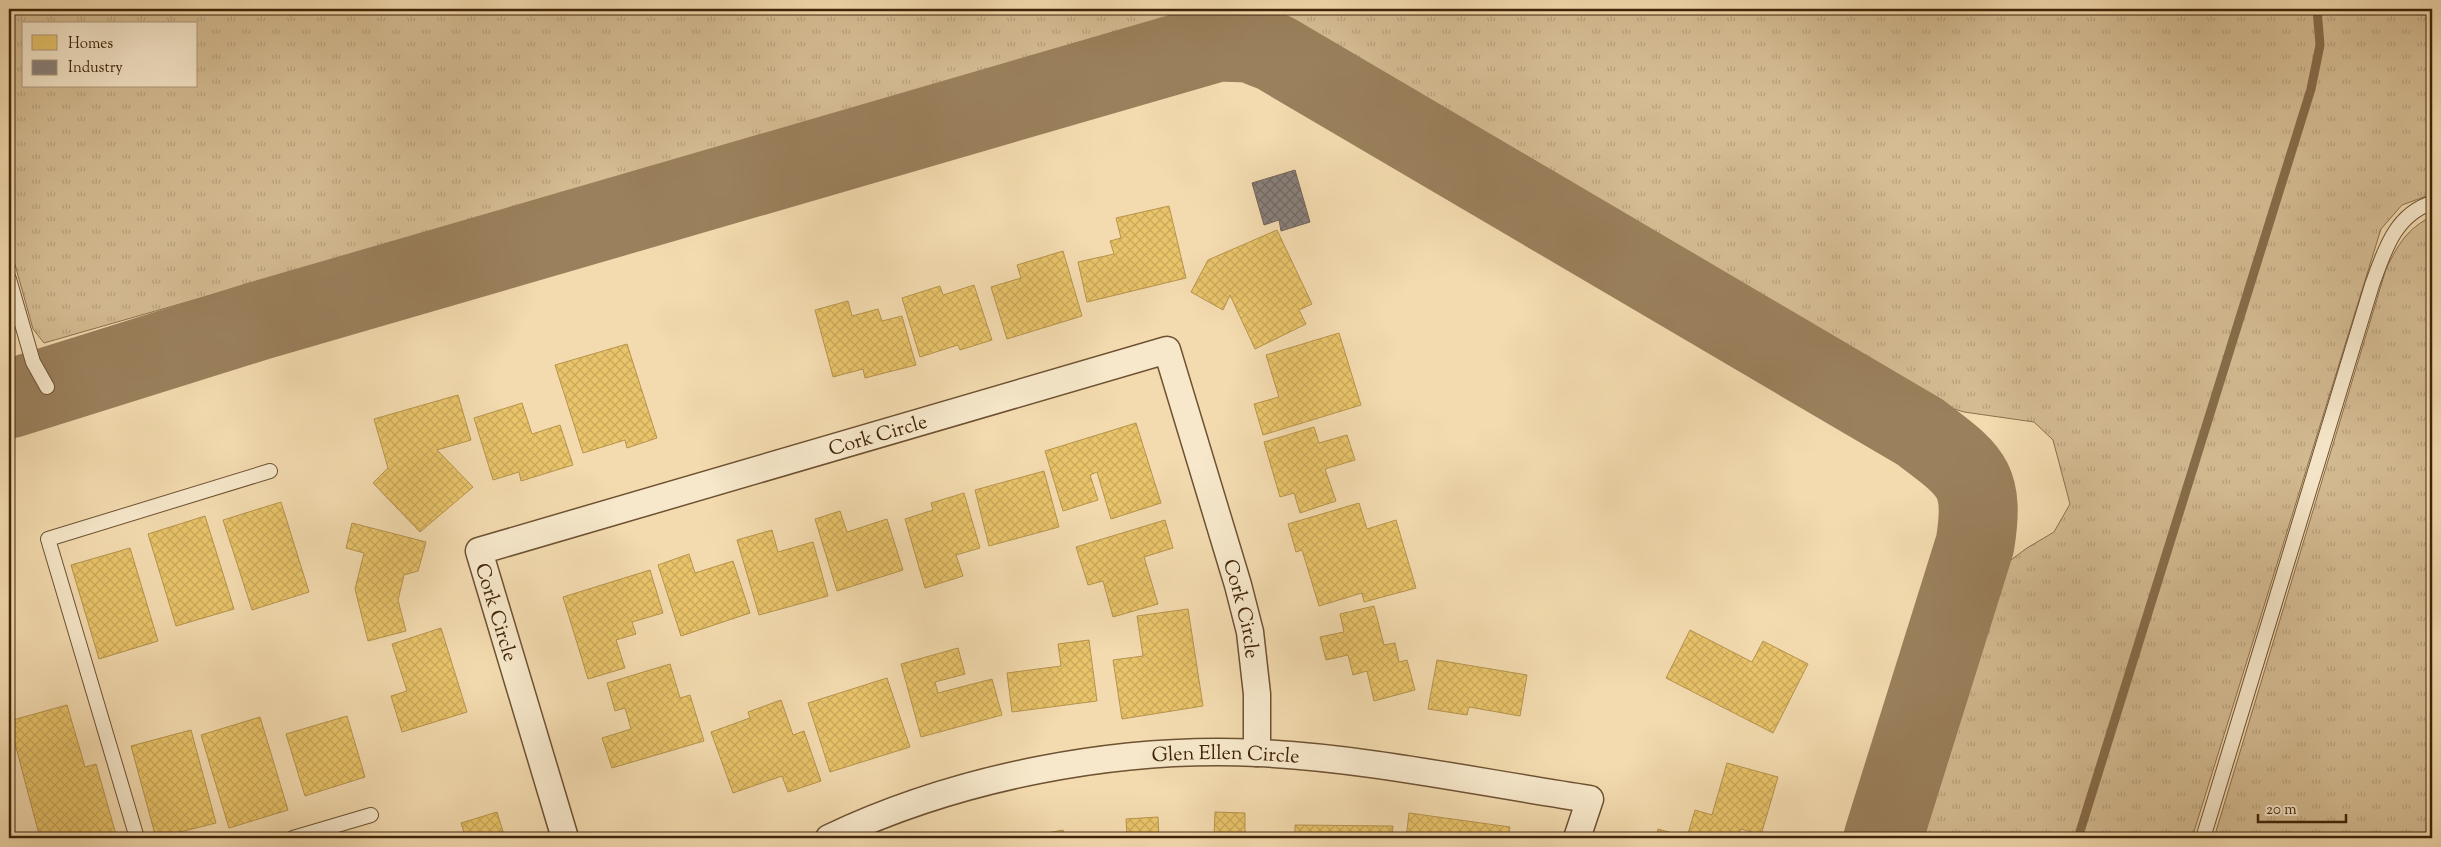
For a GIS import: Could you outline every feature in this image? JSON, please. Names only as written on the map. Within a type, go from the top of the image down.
[{"type":"street","name":"Cork Circle","points":[[565,838],[479,551],[1166,350],[1238,585],[1250,632],[1257,694],[1257,753]]},
{"type":"street","name":"Glen Ellen Circle","points":[[829,838],[916,804],[996,780],[1093,761],[1176,754],[1257,753],[1325,758],[1590,800],[1577,838]]},
{"type":"lane","points":[[2203,838],[2372,285],[2388,240],[2402,222],[2424,206],[2432,203]]},
{"type":"lane","points":[[9,279],[34,362],[47,387]]},
{"type":"lane","points":[[137,838],[48,539],[270,471]]},
{"type":"lane","points":[[293,838],[371,815]]},
{"type":"green space","points":[[9,9],[1207,9],[44,343],[33,329],[9,243]]},
{"type":"green space","points":[[1273,9],[2432,9],[2432,194],[2402,205],[2381,229],[2192,838],[1919,838],[2000,568],[2027,548],[2054,532],[2070,504],[2053,440],[2034,422],[1964,412],[1925,400],[1270,14]]},
{"type":"green space","points":[[2432,216],[2432,838],[2214,838],[2386,269],[2409,232]]},
{"type":"building: Homes","points":[[1169,206],[1186,278],[1087,302],[1078,262],[1114,254],[1110,241],[1121,238],[1116,218]]},
{"type":"building: Homes","points":[[1277,230],[1312,304],[1299,310],[1306,324],[1255,349],[1230,295],[1223,310],[1191,292],[1208,260]]},
{"type":"building: Homes","points":[[1063,251],[1082,316],[1007,339],[991,287],[1021,278],[1017,265]]},
{"type":"building: Homes","points":[[974,285],[992,340],[960,350],[958,345],[920,357],[902,298],[940,286],[943,295]]},
{"type":"building: Homes","points":[[848,301],[852,316],[878,309],[882,321],[902,316],[916,365],[865,378],[863,369],[833,377],[815,310]]},
{"type":"building: Homes","points":[[1339,333],[1361,405],[1263,435],[1254,404],[1279,397],[1266,355]]},
{"type":"building: Homes","points":[[627,344],[657,438],[627,448],[625,440],[583,453],[555,365]]},
{"type":"building: Homes","points":[[458,395],[471,440],[437,450],[473,487],[420,532],[373,483],[388,468],[374,419]]},
{"type":"building: Homes","points":[[522,403],[532,434],[560,425],[573,465],[521,481],[519,472],[493,480],[474,418]]},
{"type":"building: Homes","points":[[1136,423],[1161,503],[1111,519],[1097,472],[1090,475],[1098,500],[1063,511],[1045,451]]},
{"type":"building: Homes","points":[[1314,427],[1319,443],[1347,435],[1355,460],[1325,469],[1336,501],[1300,513],[1294,493],[1280,497],[1264,442]]},
{"type":"building: Homes","points":[[1044,471],[1059,527],[989,546],[975,490]]},
{"type":"building: Homes","points":[[964,493],[980,548],[956,555],[963,576],[925,588],[905,519],[933,510],[931,503]]},
{"type":"building: Homes","points":[[281,502],[309,592],[252,610],[223,520]]},
{"type":"building: Homes","points":[[1359,503],[1367,529],[1396,520],[1416,588],[1364,602],[1362,593],[1319,606],[1302,550],[1296,552],[1288,524]]},
{"type":"building: Homes","points":[[840,511],[847,532],[887,519],[903,570],[837,591],[815,519]]},
{"type":"building: Homes","points":[[205,516],[234,609],[176,626],[148,534]]},
{"type":"building: Homes","points":[[1165,520],[1173,548],[1144,557],[1158,604],[1113,617],[1103,581],[1088,585],[1076,547]]},
{"type":"building: Homes","points":[[352,523],[426,542],[418,571],[404,575],[398,600],[406,631],[368,641],[355,589],[364,553],[346,548]]},
{"type":"building: Homes","points":[[772,530],[778,552],[813,542],[828,596],[759,615],[737,540]]},
{"type":"building: Homes","points":[[130,548],[158,641],[99,659],[71,565]]},
{"type":"building: Homes","points":[[689,554],[695,573],[733,561],[750,613],[681,636],[658,565]]},
{"type":"building: Homes","points":[[650,570],[663,613],[632,622],[636,634],[616,640],[625,668],[588,679],[563,597]]},
{"type":"building: Homes","points":[[1374,606],[1384,645],[1395,643],[1399,662],[1407,660],[1415,690],[1374,701],[1367,671],[1353,675],[1348,655],[1326,660],[1320,637],[1344,632],[1340,614]]},
{"type":"building: Homes","points":[[1188,609],[1203,706],[1122,719],[1113,660],[1143,656],[1137,616]]},
{"type":"building: Homes","points":[[441,628],[467,712],[402,732],[391,696],[407,691],[392,644]]},
{"type":"building: Homes","points":[[1690,630],[1752,662],[1763,641],[1808,664],[1773,733],[1666,678]]},
{"type":"building: Homes","points":[[1089,640],[1097,701],[1012,712],[1007,673],[1061,666],[1058,644]]},
{"type":"building: Homes","points":[[958,648],[965,674],[935,682],[938,693],[992,679],[1002,715],[921,737],[901,664]]},
{"type":"building: Homes","points":[[1437,660],[1527,675],[1520,716],[1469,707],[1467,715],[1428,709]]},
{"type":"building: Homes","points":[[670,664],[680,698],[690,695],[704,741],[612,768],[602,738],[631,729],[625,708],[615,711],[607,683]]},
{"type":"building: Homes","points":[[887,678],[910,747],[830,772],[808,703]]},
{"type":"building: Homes","points":[[781,700],[793,735],[804,731],[821,781],[788,792],[782,776],[733,793],[711,732],[750,718],[748,712]]},
{"type":"building: Homes","points":[[67,705],[85,767],[96,764],[117,838],[40,838],[9,721]]},
{"type":"building: Homes","points":[[347,716],[365,777],[305,796],[286,734]]},
{"type":"building: Homes","points":[[260,717],[288,810],[229,828],[201,735]]},
{"type":"building: Homes","points":[[191,730],[216,823],[156,838],[131,746]]},
{"type":"building: Homes","points":[[1727,763],[1778,777],[1761,835],[1741,829],[1738,838],[1656,838],[1658,829],[1687,837],[1695,810],[1712,815]]},
{"type":"building: Homes","points":[[497,812],[505,838],[466,838],[461,823]]},
{"type":"building: Homes","points":[[1215,812],[1245,813],[1245,833],[1287,833],[1287,838],[1214,838]]},
{"type":"building: Homes","points":[[1409,813],[1510,827],[1508,838],[1406,838]]},
{"type":"building: Homes","points":[[1158,817],[1159,838],[1127,838],[1126,819]]},
{"type":"building: Homes","points":[[1295,825],[1393,826],[1392,838],[1295,838]]},
{"type":"building: Homes","points":[[1063,830],[1065,838],[1038,838],[1037,835]]},
{"type":"building: Industry","points":[[1295,170],[1310,222],[1281,231],[1279,220],[1264,225],[1252,183]]},
{"type":"waterway","points":[[2078,838],[2311,89],[2320,45],[2317,9]]},
{"type":"taxiway","points":[[9,399],[258,321],[1218,42],[1249,43],[1275,53],[1920,432],[1962,466],[1970,477],[1978,503],[1975,544],[1883,838]]}]
